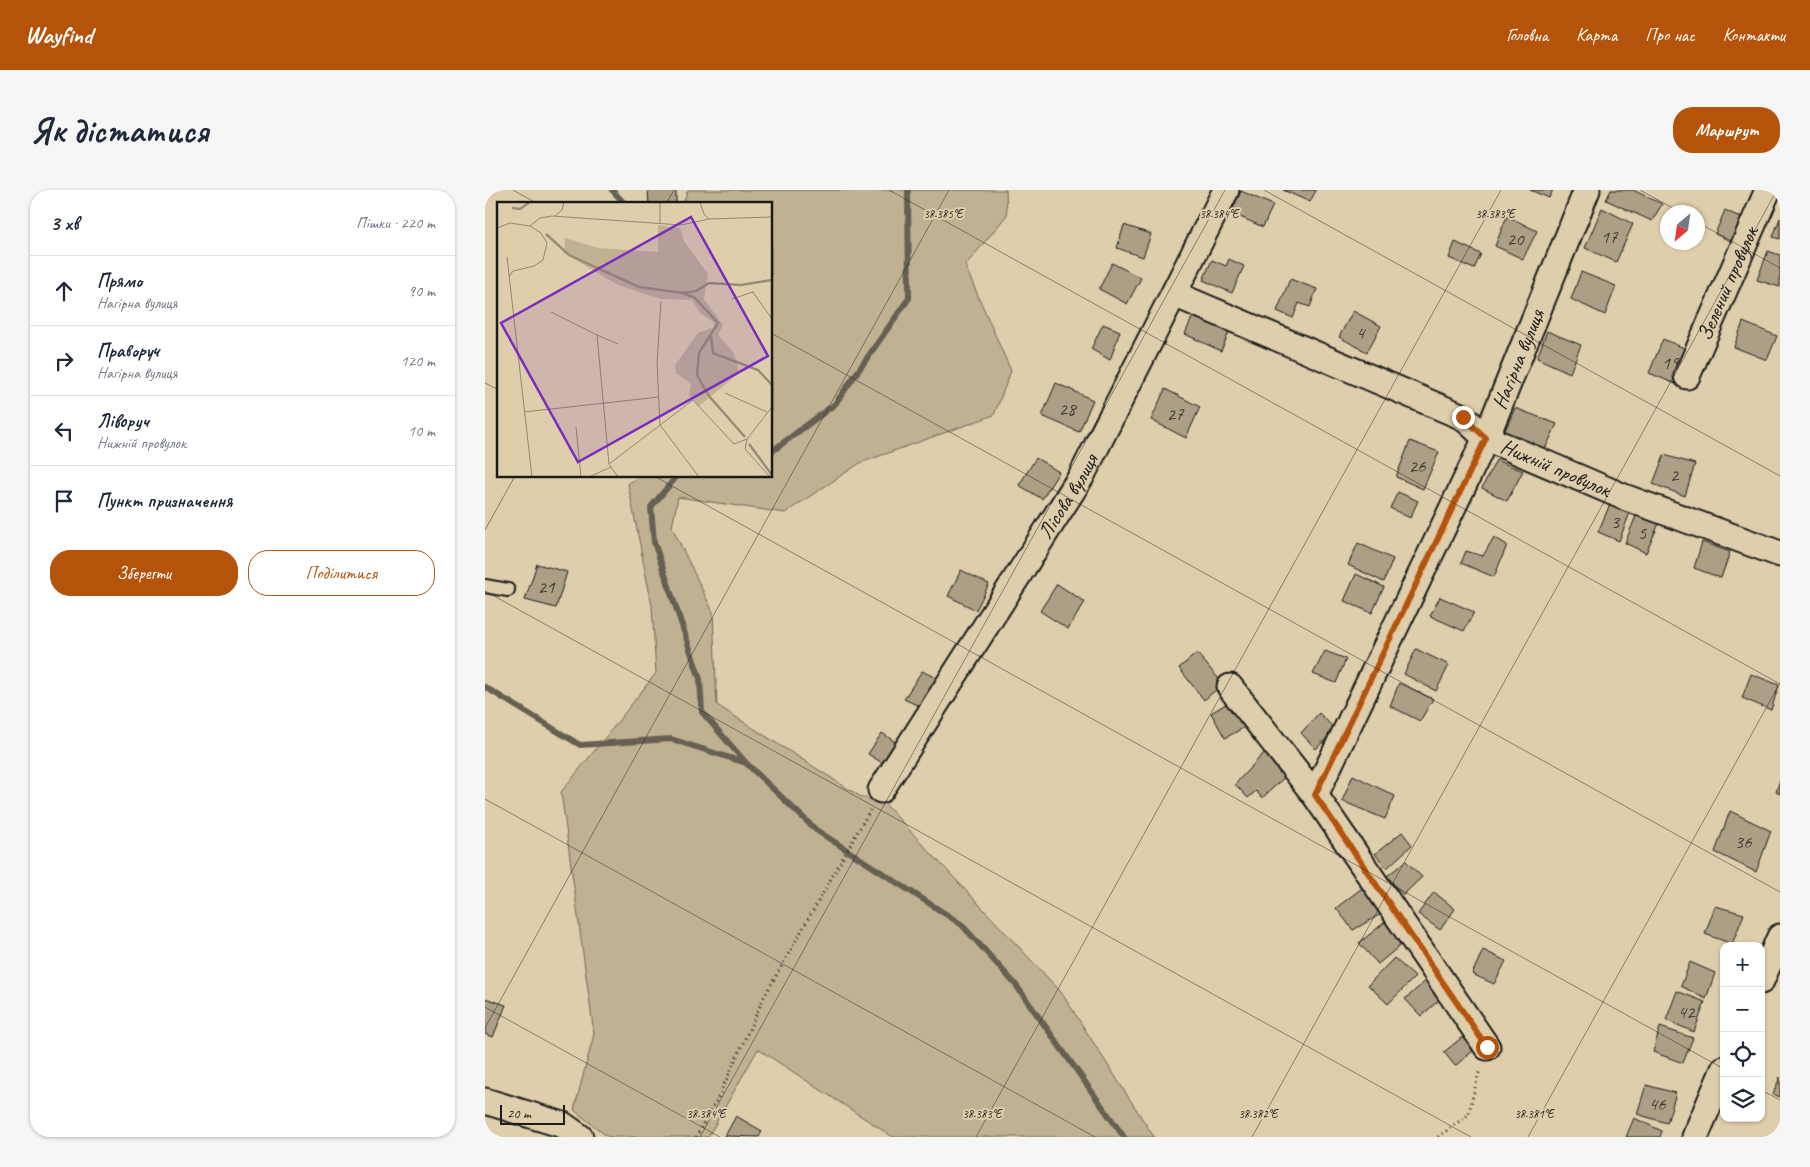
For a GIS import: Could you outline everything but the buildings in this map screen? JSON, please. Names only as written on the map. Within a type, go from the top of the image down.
[{"type":"street","name":"Лісова вулиця","points":[[881,790],[1081,477],[1226,190]]},
{"type":"street","name":"Нагірна вулиця","points":[[1315,795],[1486,438],[1587,190]]},
{"type":"street","name":"Зелений провулок","points":[[1687,376],[1768,190]]},
{"type":"street","name":"Нижній провулок","points":[[1174,294],[1463,417],[1486,438],[1624,497],[1780,554]]},
{"type":"street","points":[[1230,687],[1315,795],[1487,1047]]},
{"type":"street","points":[[1765,972],[1780,937]]},
{"type":"street","points":[[1695,1137],[1720,1077]]},
{"type":"street","points":[[485,1102],[563,1125],[580,1137]]},
{"type":"lane","points":[[485,586],[508,590]]},
{"type":"path","points":[[696,1137],[718,1098],[763,997],[881,790]]},
{"type":"path","points":[[1438,1137],[1468,1115],[1487,1047]]},
{"type":"shaded area","points":[[688,190],[1006,190],[1007,215],[965,266],[1011,371],[994,415],[860,463],[785,513],[678,497],[672,527],[713,612],[717,705],[861,797],[884,803],[1061,992],[1154,1137],[893,1137],[758,1049],[708,1137],[608,1137],[574,1110],[594,1034],[561,792],[656,673],[652,606],[628,484],[636,478],[773,478],[773,202],[684,202]]},
{"type":"waterway","points":[[612,190],[623,202]]},
{"type":"waterway","points":[[773,450],[835,404],[909,298],[908,190]]},
{"type":"waterway","points":[[675,478],[651,507],[654,542],[700,679],[702,712],[746,763]]},
{"type":"waterway","points":[[485,687],[580,745],[671,739],[746,763],[816,830],[961,924],[1016,985],[1124,1137]]},
{"type":"route","points":[[1463,417],[1486,438],[1315,795],[1487,1047]]}]
